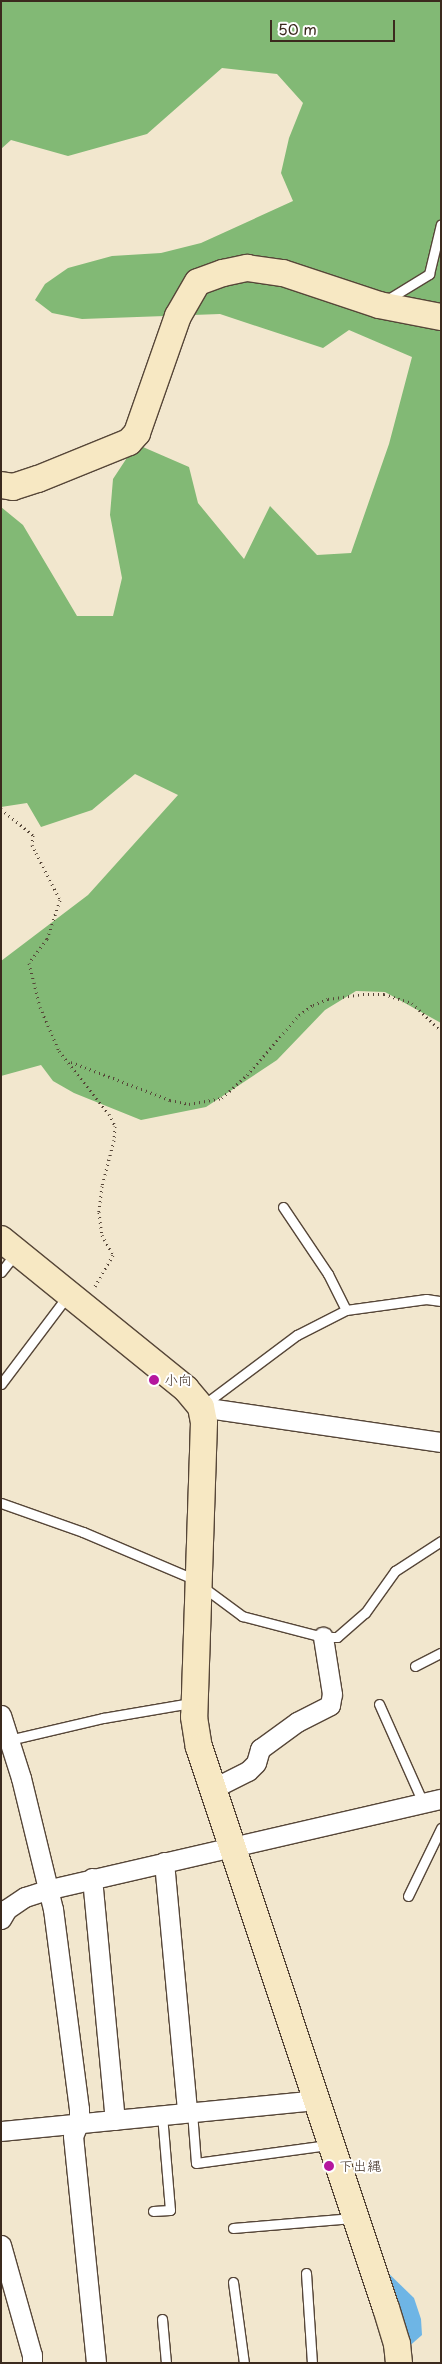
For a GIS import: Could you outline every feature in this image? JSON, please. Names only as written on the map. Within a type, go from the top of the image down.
[{"type":"street","points":[[1,485],[12,486],[38,479],[128,442],[137,433],[178,316],[198,282],[223,273],[247,268],[283,273],[379,305],[441,317]]},
{"type":"street","points":[[9,1245],[186,1389],[201,1406],[204,1422],[194,1702],[194,1717],[200,1747],[212,1789],[397,2344],[399,2363]]},
{"type":"street","points":[[201,1406],[441,1442]]},
{"type":"street","points":[[212,1789],[248,1771],[256,1763],[260,1749],[297,1722],[330,1704],[332,1694],[323,1637]]},
{"type":"street","points":[[1,1715],[50,1889],[79,2122],[73,2136],[96,2363]]},
{"type":"street","points":[[1,1919],[7,1909],[25,1897],[50,1889],[432,1801]]},
{"type":"street","points":[[164,1862],[190,2112]]},
{"type":"street","points":[[92,1878],[116,2120]]},
{"type":"street","points":[[1,2131],[316,2100]]},
{"type":"street","points":[[1,2245],[32,2355],[32,2363]]},
{"type":"lane","points":[[379,305],[429,274],[441,224]]},
{"type":"lane","points":[[283,1207],[328,1274],[346,1310]]},
{"type":"lane","points":[[1,1272],[9,1245]]},
{"type":"lane","points":[[201,1406],[298,1334],[346,1310],[426,1298],[441,1301]]},
{"type":"lane","points":[[1,1384],[77,1299]]},
{"type":"lane","points":[[1,1503],[83,1532],[198,1582],[242,1616],[323,1637],[337,1637],[347,1631],[365,1613],[395,1571],[441,1541]]},
{"type":"lane","points":[[415,1666],[441,1653]]},
{"type":"lane","points":[[9,1740],[103,1718],[194,1702]]},
{"type":"lane","points":[[379,1704],[432,1801]]},
{"type":"lane","points":[[408,1896],[441,1828]]},
{"type":"lane","points":[[190,2112],[196,2163],[331,2145]]},
{"type":"lane","points":[[153,2211],[170,2210],[162,2115]]},
{"type":"lane","points":[[233,2228],[356,2218]]},
{"type":"lane","points":[[306,2273],[312,2363]]},
{"type":"lane","points":[[234,2282],[244,2363]]},
{"type":"lane","points":[[162,2319],[166,2363]]},
{"type":"path","points":[[1,809],[33,835],[32,844],[60,900],[47,938],[30,963],[34,989],[48,1030],[59,1051],[109,1114],[115,1126],[114,1140],[102,1186],[100,1212],[102,1235],[113,1255],[77,1299]]},
{"type":"path","points":[[69,1062],[162,1098],[189,1104],[222,1098],[247,1075],[299,1015],[313,1005],[328,999],[363,994],[384,994],[412,1004],[441,1031]]},
{"type":"green space","points":[[1,1],[441,1],[441,1023],[385,992],[356,991],[325,1010],[277,1060],[206,1107],[141,1120],[74,1093],[53,1081],[41,1065],[1,1076],[1,961],[88,895],[178,795],[135,774],[92,810],[41,827],[27,803],[1,807],[1,507],[23,525],[77,616],[113,616],[122,578],[110,515],[113,479],[136,444],[189,467],[198,503],[244,559],[270,506],[317,555],[351,553],[389,444],[412,357],[349,330],[323,348],[220,314],[82,319],[52,313],[35,300],[45,284],[68,268],[112,256],[161,253],[201,243],[293,201],[281,173],[289,138],[303,103],[277,74],[222,68],[147,134],[68,156],[11,140],[1,149]]},
{"type":"water","points":[[382,2267],[414,2298],[421,2319],[422,2335],[406,2349]]},
{"type":"place","name":"小向","points":[[154,1380]]},
{"type":"place","name":"下出縄","points":[[329,2166]]}]
